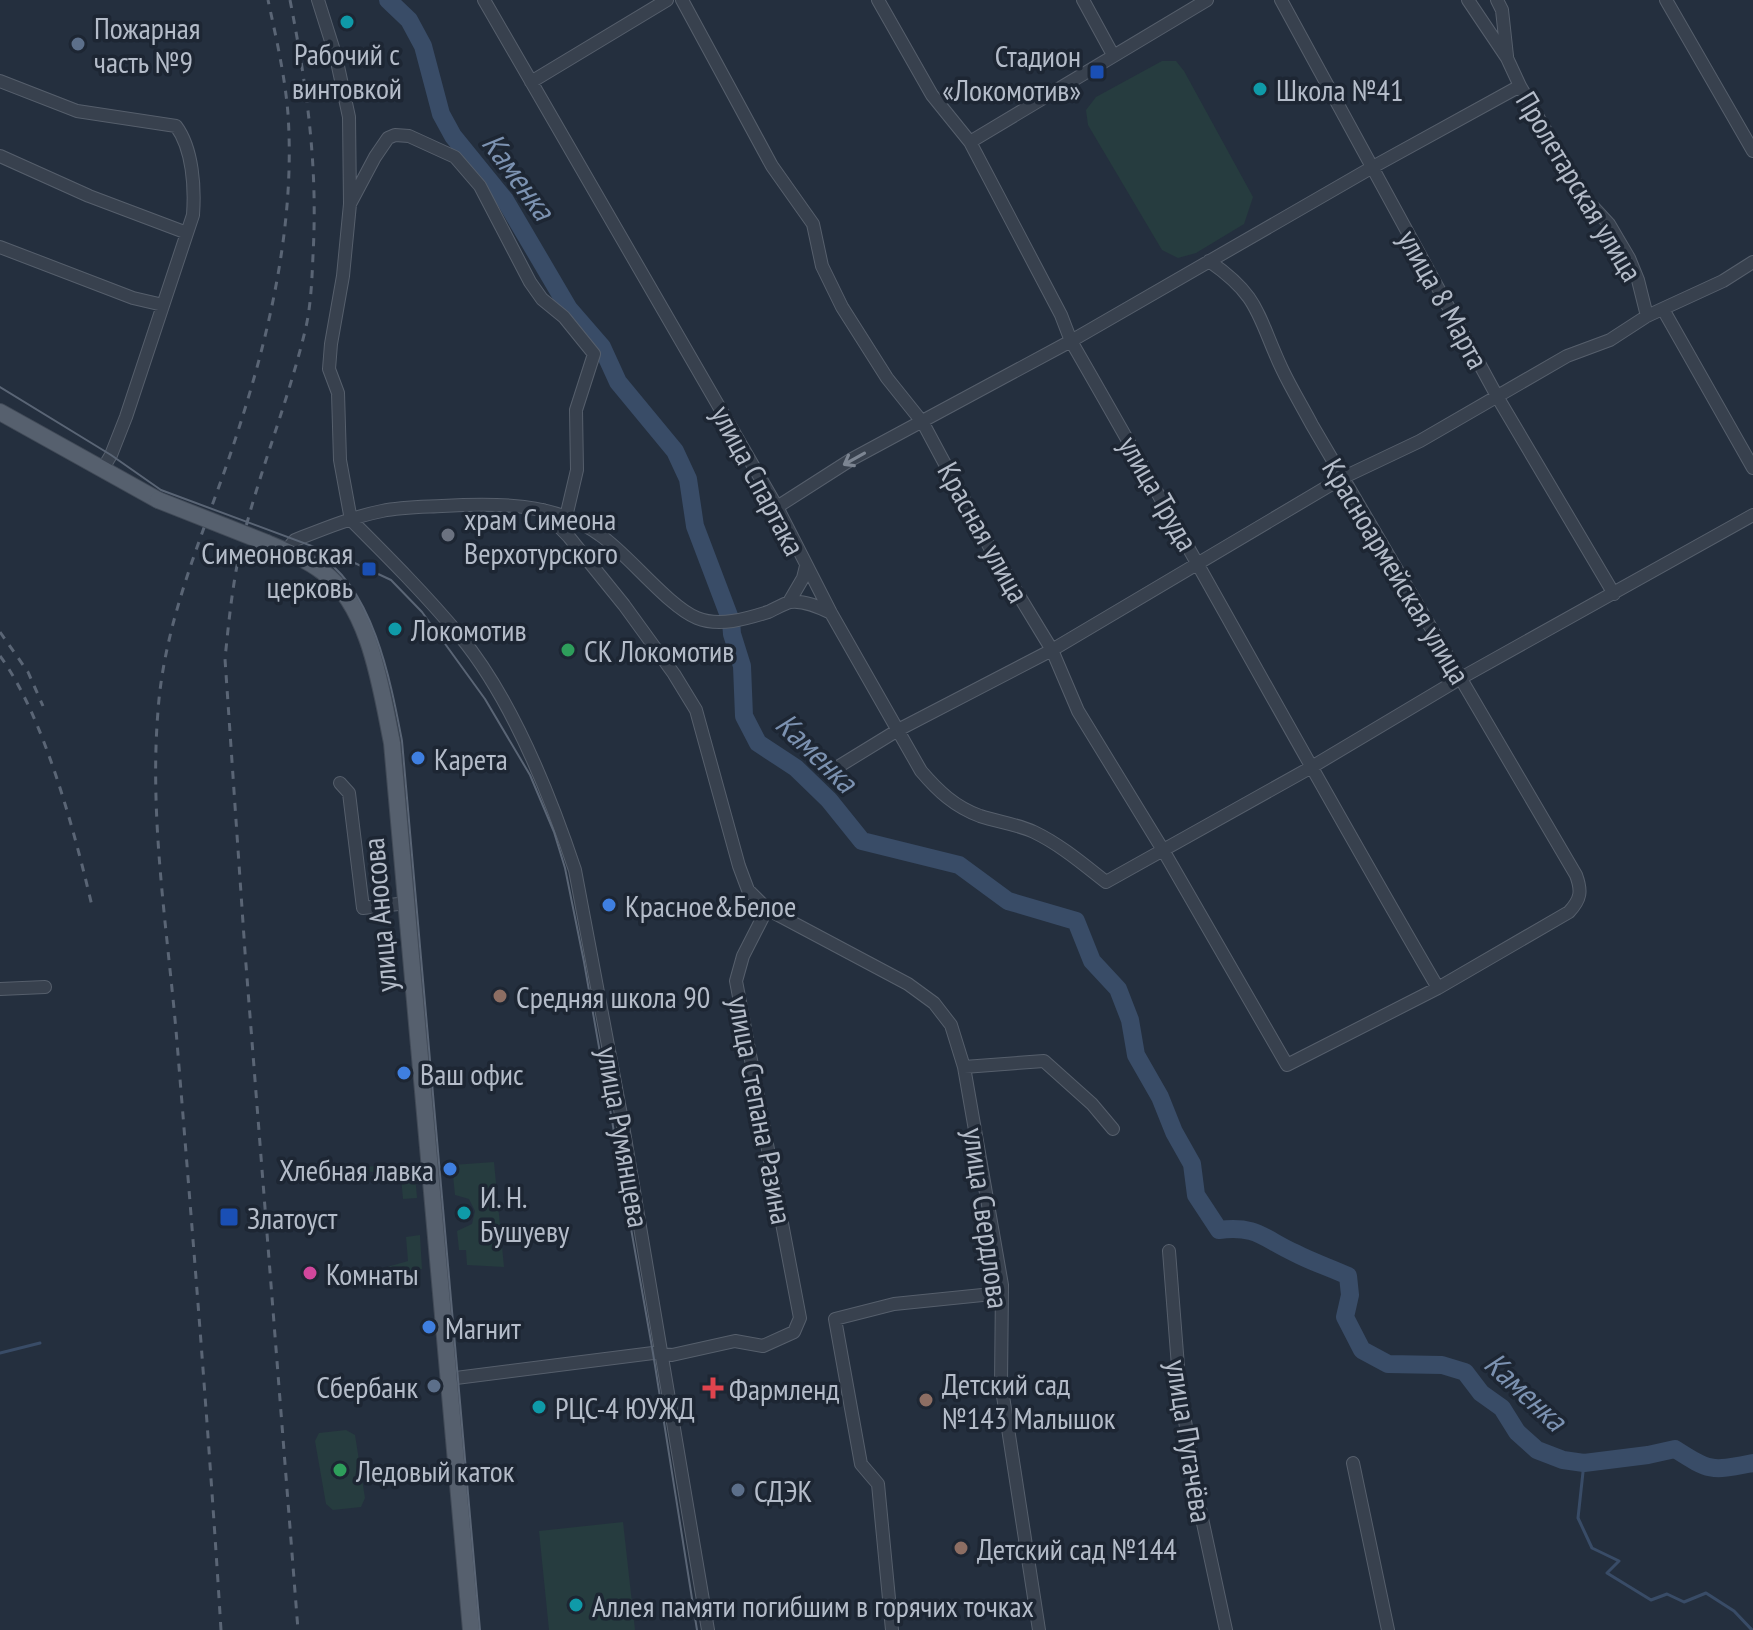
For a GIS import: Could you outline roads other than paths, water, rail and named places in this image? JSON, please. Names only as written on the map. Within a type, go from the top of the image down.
[{"type":"main road","name":"улица Аносова","points":[[0,412],[158,500],[286,551],[331,579],[345,593],[363,628],[379,676],[392,743],[471,1630]]},
{"type":"street","points":[[318,0],[336,57],[349,117],[350,204],[329,369],[338,393],[340,460],[351,520]]},
{"type":"street","name":"улица Спартака","points":[[484,0],[777,507],[831,613],[921,771],[953,803],[979,816],[1035,832],[1060,846],[1106,882],[1163,850]]},
{"type":"street","points":[[531,82],[667,0]]},
{"type":"street","name":"Красная улица","points":[[682,0],[772,166],[813,224],[822,266],[842,307],[887,378],[923,423],[990,548],[1052,650],[1078,711],[1163,850],[1287,1065],[1438,988]]},
{"type":"street","name":"улица Труда","points":[[878,0],[932,95],[970,142],[1061,315],[1071,341],[1199,563],[1310,768],[1438,988]]},
{"type":"street","points":[[1083,0],[1113,55]]},
{"type":"street","points":[[970,142],[1207,0]]},
{"type":"street","name":"улица 8 Марта","points":[[1281,0],[1498,398],[1614,594]]},
{"type":"street","name":"Пролетарская улица","points":[[1468,0],[1507,58],[1584,197],[1609,224],[1629,258],[1647,316]]},
{"type":"street","name":"Пролетарская улица","points":[[1497,0],[1502,10],[1507,58]]},
{"type":"street","points":[[1666,0],[1753,151]]},
{"type":"street","points":[[0,81],[77,111],[176,126],[185,139],[194,198],[193,215],[118,439],[102,470]]},
{"type":"street","points":[[777,507],[852,459],[1071,341],[1520,86]]},
{"type":"street","points":[[350,204],[375,157],[388,138],[395,135],[429,143],[455,157],[480,186],[530,282],[594,354],[576,410],[577,470],[566,517]]},
{"type":"street","points":[[0,156],[89,196],[187,233]]},
{"type":"street","points":[[0,247],[133,298],[163,305]]},
{"type":"street","name":"Красноармейская улица","points":[[1209,261],[1233,278],[1253,302],[1281,367],[1342,478],[1576,875],[1581,889],[1578,903],[1569,912],[1438,988]]},
{"type":"street","points":[[836,768],[898,730],[1052,650],[1342,478],[1420,441],[1567,356],[1610,340],[1647,316],[1664,311],[1753,262]]},
{"type":"street","name":"Пролетарская улица","points":[[1664,311],[1753,468]]},
{"type":"street","points":[[286,551],[295,540],[380,511],[496,503],[543,510],[599,533],[695,617],[712,622],[749,617],[789,602],[819,607],[831,613]]},
{"type":"street","points":[[543,510],[624,605],[696,710],[739,866],[748,890],[767,909]]},
{"type":"street","points":[[1163,850],[1310,768],[1461,678],[1753,515]]},
{"type":"street","name":"улица Румянцева","points":[[351,520],[460,636],[489,676],[515,721],[563,833],[575,870],[589,936],[708,1630]]},
{"type":"street","points":[[789,602],[803,578],[806,566]]},
{"type":"street","points":[[340,783],[349,793],[363,908],[407,903]]},
{"type":"street","name":"улица Свердлова","points":[[767,909],[908,984],[934,1003],[951,1025],[964,1067],[1002,1293],[1001,1383],[1039,1630]]},
{"type":"street","name":"улица Степана Разина","points":[[662,1354],[672,1355],[735,1341],[763,1346],[794,1332],[800,1318],[736,981],[743,956],[767,909]]},
{"type":"street","points":[[0,989],[45,987]]},
{"type":"street","points":[[964,1067],[1044,1061],[1092,1104],[1113,1129]]},
{"type":"street","name":"улица Пугачёва","points":[[1169,1251],[1180,1392],[1201,1514],[1226,1630]]},
{"type":"street","points":[[892,1630],[878,1484],[861,1464],[835,1319],[894,1304],[1002,1293]]},
{"type":"street","points":[[448,1379],[662,1354]]},
{"type":"street","points":[[1353,1463],[1388,1630]]},
{"type":"waterway","name":"Каменка","points":[[388,0],[409,20],[423,46],[441,114],[453,136],[505,200],[569,309],[602,347],[618,382],[675,451],[688,479],[695,526],[731,621],[742,666],[744,716],[758,743],[796,768],[829,800],[862,841],[959,865],[1008,901],[1076,921],[1092,961],[1118,989],[1130,1020],[1136,1055],[1192,1164],[1196,1195],[1219,1230],[1252,1231],[1348,1276],[1350,1295],[1345,1317],[1362,1350],[1388,1364],[1442,1365],[1465,1372],[1481,1393],[1502,1408],[1517,1432],[1537,1450],[1563,1460],[1584,1463],[1675,1449],[1712,1468],[1753,1463]]},
{"type":"waterway","points":[[0,1353],[40,1343]]},
{"type":"waterway","points":[[1584,1463],[1578,1518],[1592,1548],[1619,1561],[1607,1573],[1651,1600],[1667,1594],[1684,1602],[1706,1593],[1734,1611],[1752,1630]]},
{"type":"tram line","points":[[0,387],[111,455],[161,490],[344,558],[391,580],[422,612],[485,699],[530,775],[565,868],[584,962],[653,1353],[697,1630]]},
{"type":"tram line","points":[[316,554],[336,569],[365,611],[385,665],[402,741],[480,1630]]},
{"type":"railway","points":[[221,1630],[189,1189],[161,877],[156,752],[167,647],[194,555],[254,379],[282,248],[289,159],[288,114],[268,0]]},
{"type":"railway","points":[[290,0],[306,95],[312,158],[314,222],[310,300],[299,354],[243,538],[225,659],[298,1630]]},
{"type":"railway","points":[[0,632],[28,672],[43,706]]},
{"type":"railway","points":[[0,656],[31,710],[44,742],[77,845],[92,906]]},
{"type":"place","name":"Рабочий с винтовкой","points":[[347,22]]},
{"type":"place","name":"Пожарная часть №9","points":[[78,44]]},
{"type":"place","name":"Стадион «Локомотив»","points":[[1097,72]]},
{"type":"place","name":"Школа №41","points":[[1260,89]]},
{"type":"place","name":"храм Симеона Верхотурского","points":[[448,535]]},
{"type":"place","name":"Симеоновская церковь","points":[[369,569]]},
{"type":"place","name":"Локомотив","points":[[395,629]]},
{"type":"place","name":"СК Локомотив","points":[[568,650]]},
{"type":"place","name":"Карета","points":[[418,758]]},
{"type":"place","name":"Красное&Белое","points":[[609,905]]},
{"type":"place","name":"Средняя школа 90","points":[[500,996]]},
{"type":"place","name":"Ваш офис","points":[[404,1073]]},
{"type":"place","name":"Хлебная лавка","points":[[450,1169]]},
{"type":"place","name":"И. Н. Бушуеву","points":[[464,1213]]},
{"type":"place","name":"Златоуст","points":[[229,1217]]},
{"type":"place","name":"Комнаты","points":[[310,1273]]},
{"type":"place","name":"Магнит","points":[[429,1327]]},
{"type":"place","name":"Сбербанк","points":[[434,1386]]},
{"type":"place","name":"Фармленд","points":[[713,1388]]},
{"type":"place","name":"Детский сад №143 Малышок","points":[[926,1400]]},
{"type":"place","name":"РЦС-4 ЮУЖД","points":[[539,1407]]},
{"type":"place","name":"Ледовый каток","points":[[340,1470]]},
{"type":"place","name":"СДЭК","points":[[738,1490]]},
{"type":"place","name":"Детский сад №144","points":[[961,1548]]},
{"type":"place","name":"Аллея памяти погибшим в горячих точках","points":[[576,1605]]}]
